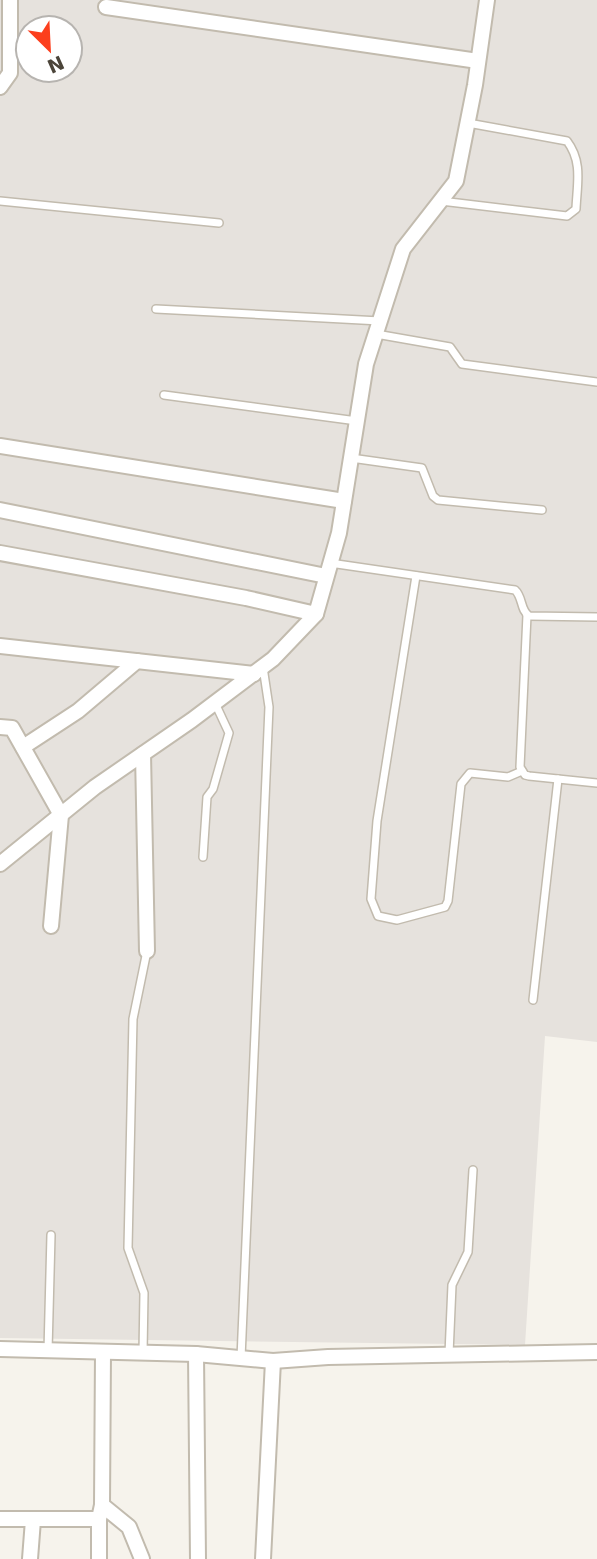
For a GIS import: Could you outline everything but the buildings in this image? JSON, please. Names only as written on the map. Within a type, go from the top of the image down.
[{"type":"street","points":[[0,87],[10,73],[5,20],[10,0]]},
{"type":"street","points":[[0,864],[61,815],[273,659],[316,614],[339,533],[366,364],[403,250],[456,181],[487,0]]},
{"type":"street","points":[[106,7],[478,61]]},
{"type":"street","points":[[0,446],[344,501]]},
{"type":"street","points":[[0,510],[328,570]]},
{"type":"street","points":[[0,553],[246,598],[316,614]]},
{"type":"street","points":[[0,646],[137,661],[258,670]]},
{"type":"street","points":[[23,747],[74,715],[137,661]]},
{"type":"street","points":[[0,727],[12,728],[61,815],[51,926]]},
{"type":"street","points":[[143,754],[147,951]]},
{"type":"street","points":[[0,1349],[196,1354],[273,1360],[597,1352]]},
{"type":"street","points":[[99,1559],[103,1352]]},
{"type":"street","points":[[196,1354],[198,1559]]},
{"type":"street","points":[[263,1559],[273,1360]]},
{"type":"street","points":[[0,1520],[33,1520],[101,1512],[130,1527],[142,1559]]},
{"type":"street","points":[[30,1559],[33,1520]]},
{"type":"lane","points":[[440,201],[568,216],[576,209],[578,161],[566,141],[467,123]]},
{"type":"lane","points":[[0,201],[219,223]]},
{"type":"lane","points":[[156,309],[378,328],[450,347],[462,364],[597,382]]},
{"type":"lane","points":[[163,395],[357,421]]},
{"type":"lane","points":[[351,458],[422,468],[433,496],[438,500],[542,510]]},
{"type":"lane","points":[[328,570],[416,576],[515,590],[527,615],[520,768],[529,776],[597,783]]},
{"type":"lane","points":[[416,576],[377,821],[371,899],[378,916],[401,920],[445,907],[448,901],[461,784],[470,773],[504,777],[522,771]]},
{"type":"lane","points":[[527,615],[597,617]]},
{"type":"lane","points":[[241,1358],[269,707],[258,670]]},
{"type":"lane","points":[[203,856],[207,797],[213,789],[229,733],[215,703]]},
{"type":"lane","points":[[533,1000],[558,779]]},
{"type":"lane","points":[[143,1353],[144,1293],[128,1248],[133,1019],[147,951]]},
{"type":"lane","points":[[449,1355],[452,1286],[468,1252],[473,1170]]},
{"type":"lane","points":[[48,1351],[51,1234]]},
{"type":"shaded area","points":[[0,0],[597,0],[597,1042],[545,1036],[525,1345],[0,1338]]}]
